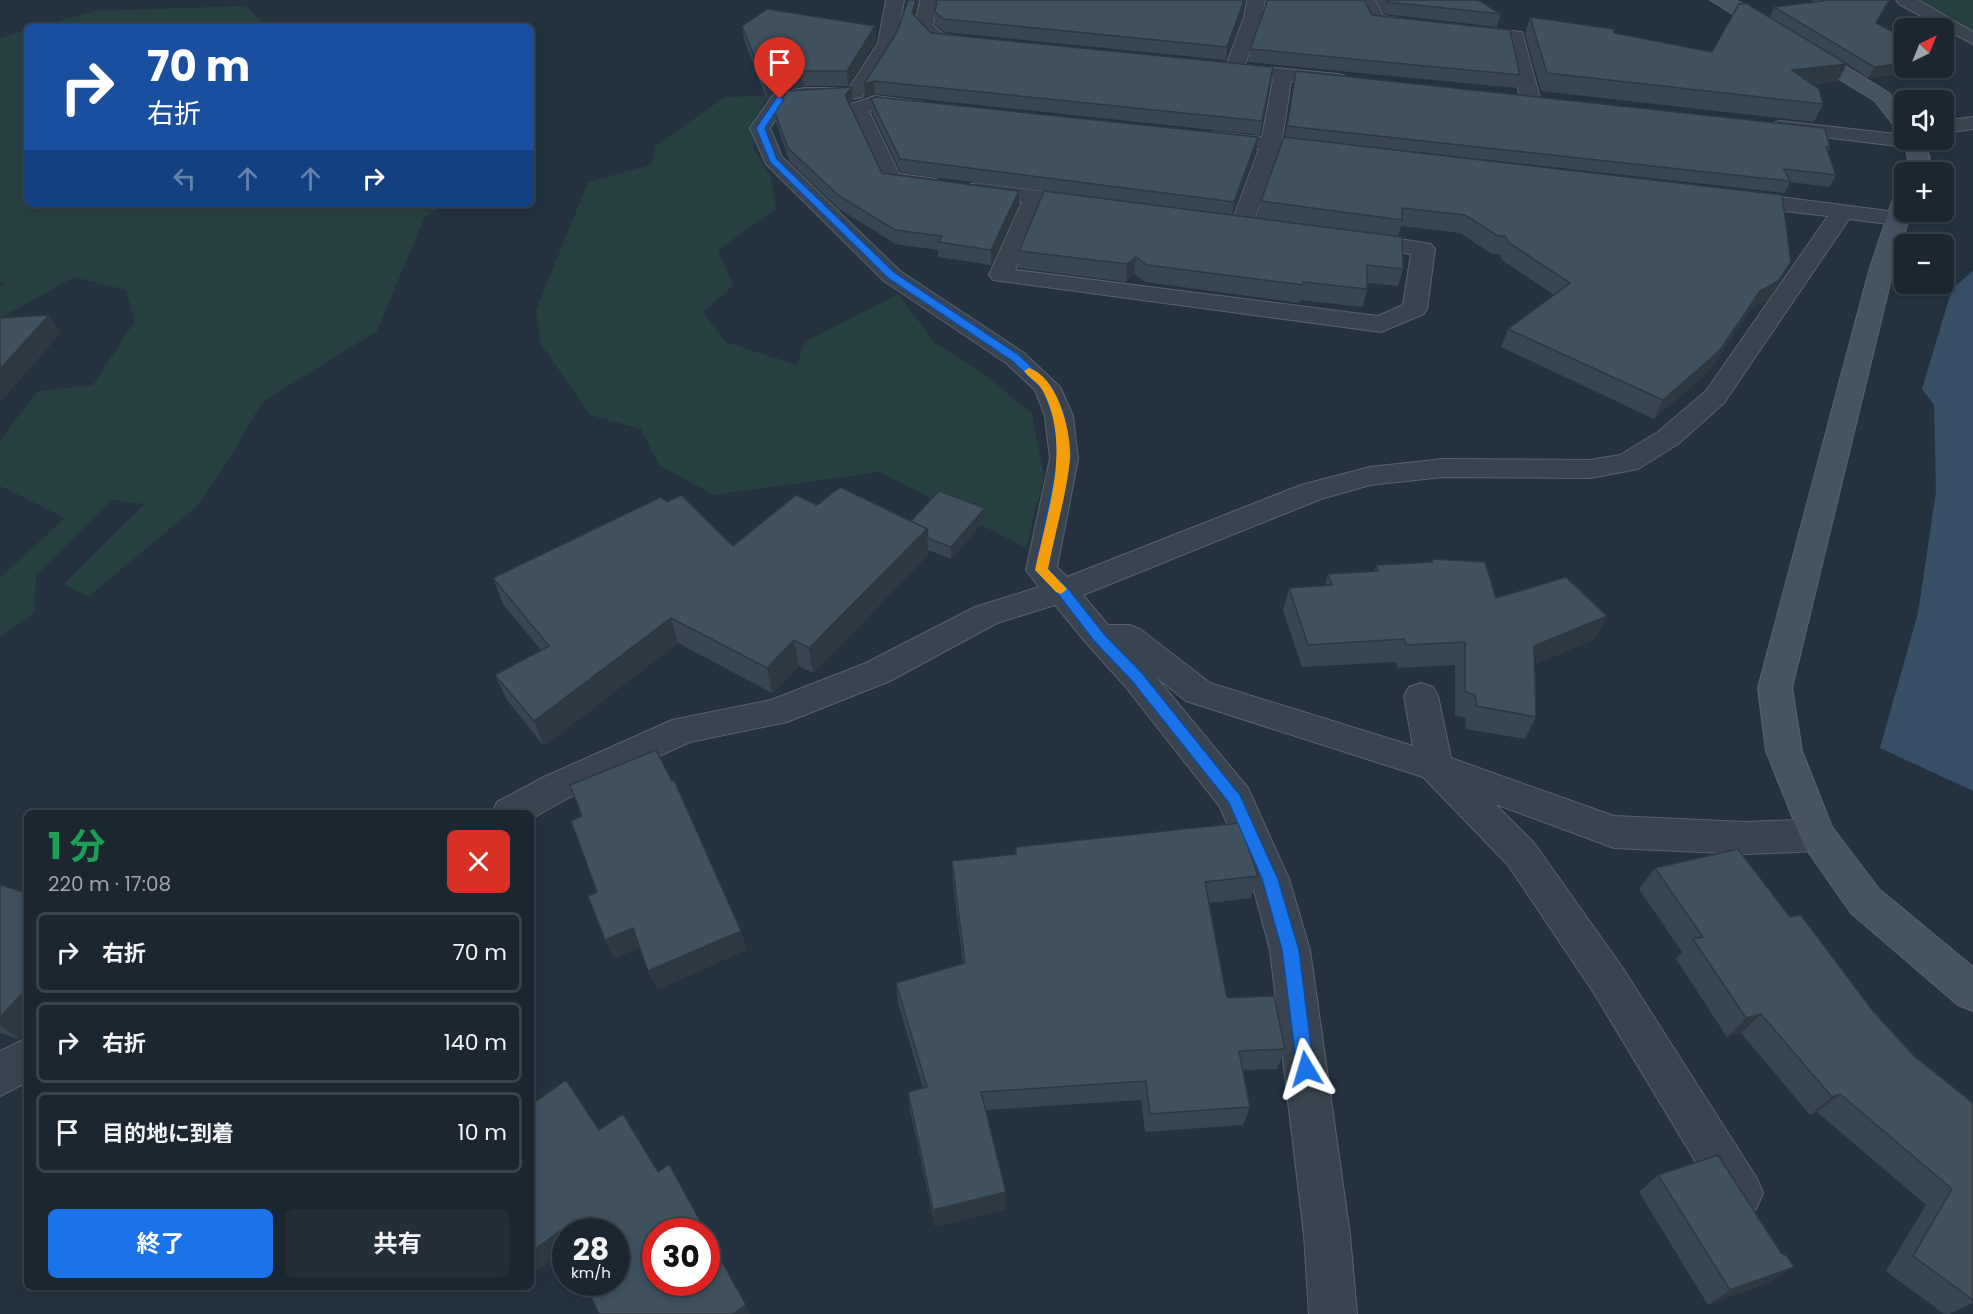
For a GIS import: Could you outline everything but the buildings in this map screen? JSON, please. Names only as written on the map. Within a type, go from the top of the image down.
[{"type":"street","points":[[896,0],[887,43],[865,97],[858,108],[891,180],[1104,207]]},
{"type":"street","points":[[929,0],[924,26],[938,39],[985,44]]},
{"type":"street","points":[[1234,69],[1253,17],[1256,0]]},
{"type":"street","points":[[1366,0],[1376,21],[1516,36],[1530,98]]},
{"type":"street","points":[[1719,0],[1740,9],[1882,97],[1894,113]]},
{"type":"street","points":[[1905,0],[1973,39]]},
{"type":"street","points":[[1210,67],[1354,81]]},
{"type":"street","points":[[1242,224],[1271,144],[1283,74]]},
{"type":"street","points":[[933,108],[865,97],[804,94],[780,99],[760,128],[773,160],[892,276],[1015,358],[1047,387],[1059,416],[1064,459],[1041,570],[1062,591],[1099,638],[1137,677],[1235,799],[1270,879],[1290,950],[1327,1235],[1333,1314]]},
{"type":"street","points":[[1506,96],[1553,101]]},
{"type":"street","points":[[1954,126],[1973,123]]},
{"type":"street","points":[[1763,125],[1894,135]]},
{"type":"street","points":[[1190,136],[1343,153]]},
{"type":"street","points":[[1035,198],[1001,275],[1381,324],[1415,309],[1423,249],[1344,238]]},
{"type":"street","points":[[1724,198],[1843,212],[1894,208]]},
{"type":"street","points":[[515,810],[557,787],[684,730],[775,713],[878,672],[986,615],[1062,591],[1311,492],[1370,476],[1443,468],[1590,469],[1628,463],[1668,438],[1715,397],[1843,212]]},
{"type":"street","points":[[1219,221],[1265,227]]},
{"type":"street","points":[[1897,222],[1775,688],[1784,751],[1817,835],[1865,901],[1973,992]]},
{"type":"street","points":[[1099,638],[1129,637],[1198,692],[1435,766],[1614,832],[1746,838],[1817,835]]},
{"type":"street","points":[[1421,696],[1435,766],[1521,854],[1608,980],[1757,1220]]},
{"type":"street","points":[[0,1076],[24,1060]]},
{"type":"green space","points":[[1914,0],[1973,0],[1973,34],[1954,23],[1954,18],[1945,18]]},
{"type":"green space","points":[[245,6],[264,24],[48,24],[94,11]]},
{"type":"green space","points":[[24,31],[24,207],[441,207],[424,218],[377,331],[262,402],[232,454],[197,506],[88,597],[64,584],[145,504],[111,500],[36,575],[34,613],[0,637],[0,578],[65,518],[0,486],[0,440],[38,391],[93,385],[135,321],[126,290],[74,277],[0,318],[0,288],[5,284],[0,282],[0,38]]},
{"type":"green space","points":[[767,96],[755,121],[753,148],[771,177],[776,209],[718,250],[733,286],[703,312],[725,342],[797,365],[805,342],[898,294],[935,343],[983,373],[1032,414],[1044,476],[1026,548],[880,472],[714,495],[659,465],[641,429],[590,415],[541,344],[536,311],[588,182],[651,165],[656,146],[725,97]]},
{"type":"water","points":[[1973,271],[1973,791],[1880,748],[1918,613],[1936,492],[1934,405],[1922,389],[1950,294],[1954,294],[1954,287]]},
{"type":"slow traffic","points":[[1029,371],[1047,387],[1059,416],[1064,459],[1041,570],[1061,589]]},
{"type":"route","points":[[780,99],[760,128],[773,160],[892,276],[1015,358],[1047,387],[1059,416],[1064,459],[1041,570],[1062,591],[1099,638],[1137,677],[1235,799],[1270,879],[1290,950],[1306,1069]]}]
